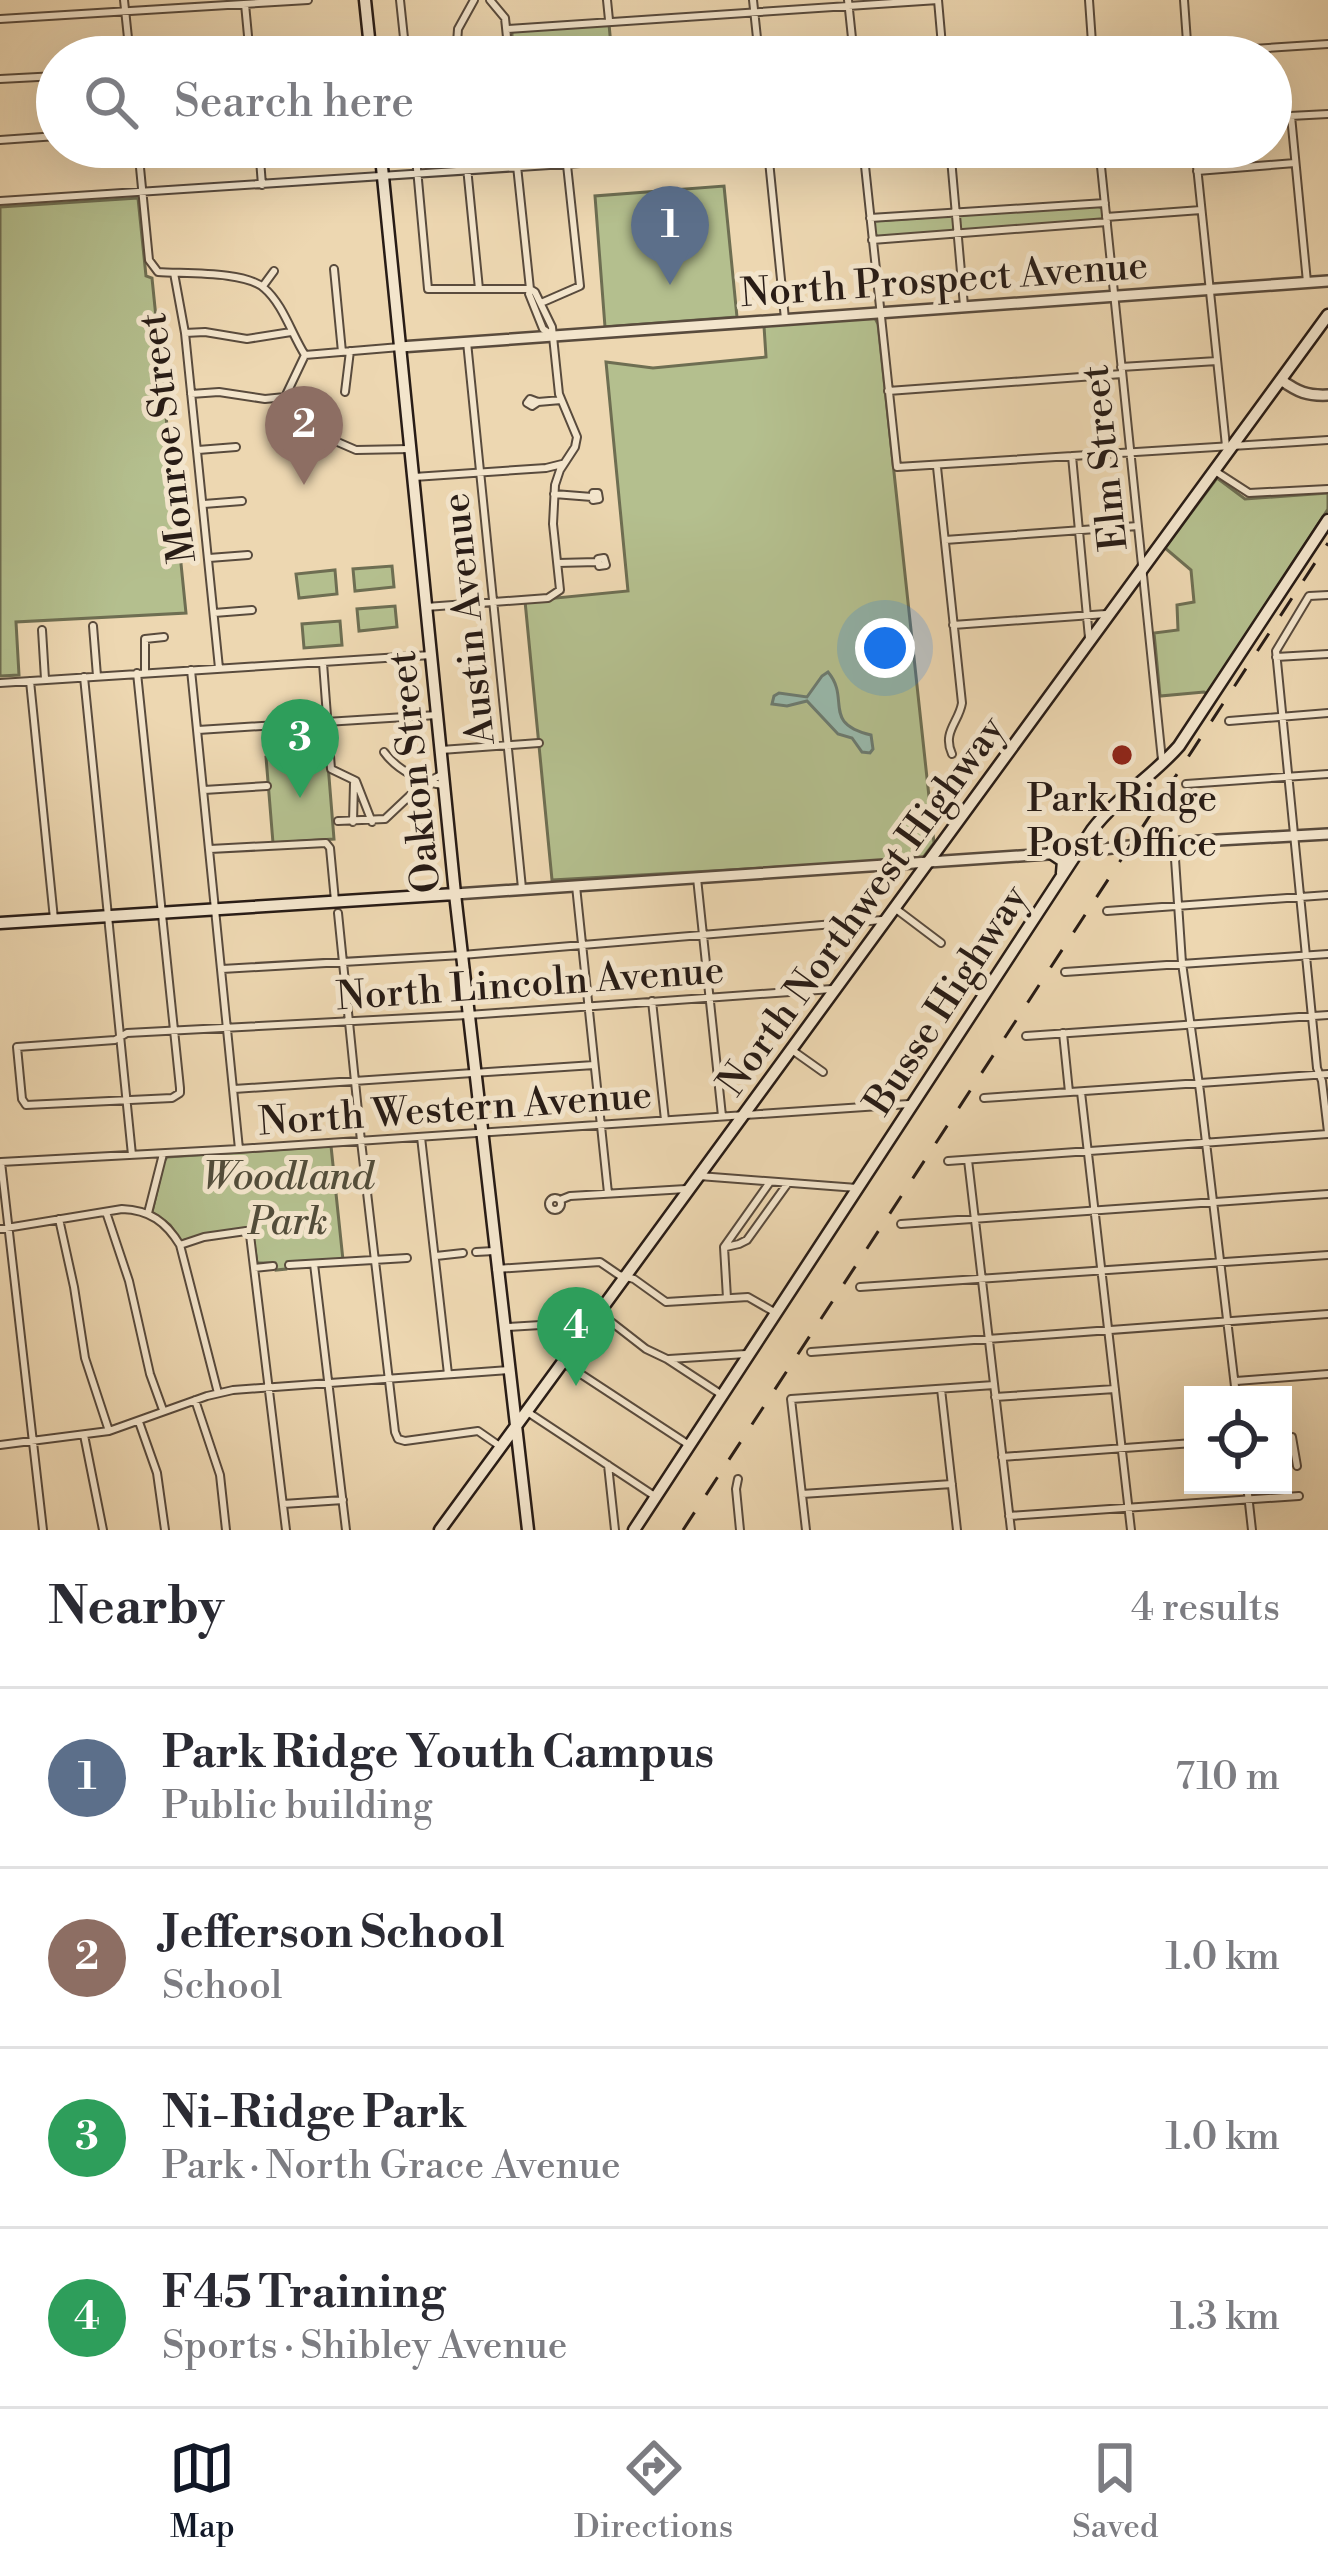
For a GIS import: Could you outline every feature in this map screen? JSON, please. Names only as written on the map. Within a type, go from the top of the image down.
[{"type":"main road","points":[[365,0],[368,36]]},
{"type":"main road","name":"Oakton Street","points":[[381,168],[474,1074],[520,1466]]},
{"type":"main road","name":"North Northwest Highway","points":[[440,1530],[1328,315]]},
{"type":"main road","name":"Busse Highway","points":[[634,1530],[1092,830],[1120,797],[1162,763],[1196,721],[1328,520]]},
{"type":"main road","points":[[1092,830],[1091,845],[1097,848]]},
{"type":"main road","points":[[1051,854],[1063,861],[1062,876]]},
{"type":"main road","points":[[0,921],[336,907],[455,894]]},
{"type":"main road","name":"Oakton Street","points":[[511,1390],[528,1530]]},
{"type":"main road","points":[[515,1404],[529,1410]]},
{"type":"main road","points":[[500,1448],[516,1453]]},
{"type":"street","points":[[124,0],[128,36]]},
{"type":"street","points":[[0,19],[308,0]]},
{"type":"street","points":[[400,0],[404,36]]},
{"type":"street","points":[[458,36],[474,0]]},
{"type":"street","points":[[490,0],[503,15],[508,36]]},
{"type":"street","points":[[607,0],[609,22]]},
{"type":"street","points":[[753,0],[757,36]]},
{"type":"street","points":[[507,29],[938,0],[941,36]]},
{"type":"street","points":[[1089,0],[1092,36]]},
{"type":"street","points":[[1184,0],[1187,36]]},
{"type":"street","points":[[245,2],[248,36]]},
{"type":"street","points":[[848,3],[852,36]]},
{"type":"street","points":[[1292,47],[1328,44]]},
{"type":"street","points":[[0,79],[36,77]]},
{"type":"street","points":[[1292,116],[1328,114]]},
{"type":"street","points":[[1292,128],[1307,282]]},
{"type":"street","points":[[0,140],[36,137]]},
{"type":"street","name":"Monroe Street","points":[[141,168],[151,265],[158,272],[174,273],[185,333],[219,669]]},
{"type":"street","points":[[261,168],[262,185]]},
{"type":"street","points":[[417,168],[428,289],[530,289]]},
{"type":"street","points":[[467,168],[478,289]]},
{"type":"street","points":[[0,201],[517,168],[529,294],[543,328],[552,335],[561,400],[577,437],[556,479],[554,494],[561,583],[558,593],[548,598],[426,607]]},
{"type":"street","points":[[537,305],[580,286],[568,168]]},
{"type":"street","points":[[770,168],[785,320]]},
{"type":"street","points":[[864,168],[897,467],[1328,440]]},
{"type":"street","points":[[952,168],[964,306]]},
{"type":"street","name":"Elm Street","points":[[1101,168],[1162,763]]},
{"type":"street","points":[[1197,168],[1230,446]]},
{"type":"street","points":[[1197,171],[1239,168]]},
{"type":"street","points":[[870,218],[1105,203]]},
{"type":"street","points":[[872,240],[1201,210]]},
{"type":"street","points":[[334,269],[346,351],[344,392]]},
{"type":"street","points":[[263,286],[274,271]]},
{"type":"street","points":[[174,273],[237,278],[263,286],[305,355],[285,397]]},
{"type":"street","name":"North Prospect Avenue","points":[[305,355],[1328,281]]},
{"type":"street","points":[[185,333],[256,339],[291,332]]},
{"type":"street","name":"Austin Avenue","points":[[467,342],[522,890]]},
{"type":"street","points":[[887,391],[1217,361]]},
{"type":"street","points":[[1281,380],[1309,396],[1328,395]]},
{"type":"street","points":[[191,394],[285,397]]},
{"type":"street","points":[[285,397],[303,427],[361,452],[410,449]]},
{"type":"street","points":[[538,402],[561,400]]},
{"type":"street","points":[[197,450],[236,447]]},
{"type":"street","points":[[1072,456],[1090,641]]},
{"type":"street","points":[[413,477],[546,468],[565,462]]},
{"type":"street","points":[[937,466],[962,708],[950,730],[952,754]]},
{"type":"street","points":[[546,468],[556,479]]},
{"type":"street","points":[[1216,471],[1249,494],[1328,489]]},
{"type":"street","points":[[554,494],[592,497]]},
{"type":"street","points":[[202,504],[242,501]]},
{"type":"street","points":[[945,540],[1138,526]]},
{"type":"street","points":[[208,558],[248,555]]},
{"type":"street","points":[[558,563],[597,562]]},
{"type":"street","points":[[948,1161],[1328,1133],[1276,657],[1277,646],[1309,596],[1328,595]]},
{"type":"street","points":[[214,613],[252,610]]},
{"type":"street","points":[[953,625],[1110,614]]},
{"type":"street","points":[[94,626],[97,676]]},
{"type":"street","points":[[42,630],[45,680]]},
{"type":"street","points":[[127,1100],[178,1096],[180,1088],[141,673],[145,639],[164,637]]},
{"type":"street","points":[[1276,657],[1328,654]]},
{"type":"street","points":[[0,682],[431,655]]},
{"type":"street","points":[[323,663],[331,770],[354,779],[372,822]]},
{"type":"street","points":[[191,670],[239,1149]]},
{"type":"street","points":[[83,677],[132,1155]]},
{"type":"street","points":[[30,681],[54,919]]},
{"type":"street","points":[[1229,721],[1328,713]]},
{"type":"street","points":[[198,730],[437,715]]},
{"type":"street","points":[[441,750],[539,743]]},
{"type":"street","points":[[384,752],[394,765],[428,782]]},
{"type":"street","points":[[1186,784],[1328,774]]},
{"type":"street","points":[[353,822],[354,779]]},
{"type":"street","points":[[338,821],[372,822],[389,817],[416,790],[444,780]]},
{"type":"street","points":[[204,790],[267,786]]},
{"type":"street","points":[[416,790],[418,833]]},
{"type":"street","points":[[455,894],[1328,834]]},
{"type":"street","points":[[210,849],[328,844],[395,1432],[405,1441],[478,1431],[500,1448]]},
{"type":"street","points":[[1174,844],[1182,963],[1235,1386]]},
{"type":"street","points":[[1078,851],[1151,846]]},
{"type":"street","points":[[697,878],[722,1116]]},
{"type":"street","points":[[576,886],[608,1193]]},
{"type":"street","points":[[1107,911],[1328,895]]},
{"type":"street","points":[[895,908],[941,943]]},
{"type":"street","points":[[222,969],[462,955],[886,920]]},
{"type":"street","points":[[1065,972],[1328,954]]},
{"type":"street","name":"North Lincoln Avenue","points":[[127,1100],[24,1103],[16,1047],[115,1040],[127,1033],[468,1015],[836,988]]},
{"type":"street","points":[[652,1001],[665,1120]]},
{"type":"street","points":[[1026,1036],[1328,1015]]},
{"type":"street","points":[[1063,1033],[1069,1093]]},
{"type":"street","points":[[792,1050],[824,1072]]},
{"type":"street","points":[[234,1089],[594,1065]]},
{"type":"street","points":[[984,1098],[1324,1074]]},
{"type":"street","points":[[1081,1092],[1131,1530]]},
{"type":"street","name":"North Western Avenue","points":[[1,1162],[913,1104]]},
{"type":"street","points":[[421,1137],[448,1374]]},
{"type":"street","points":[[148,1213],[163,1154]]},
{"type":"street","points":[[968,1160],[1011,1530]]},
{"type":"street","points":[[1,1162],[4,1229],[43,1530]]},
{"type":"street","points":[[699,1176],[857,1189]]},
{"type":"street","points":[[727,1298],[724,1246],[770,1182]]},
{"type":"street","points":[[724,1246],[747,1240],[788,1184]]},
{"type":"street","points":[[560,1200],[690,1189]]},
{"type":"street","points":[[901,1224],[1328,1195]]},
{"type":"street","points":[[4,1229],[129,1209],[148,1213],[168,1227],[180,1245],[218,1393]]},
{"type":"street","points":[[106,1212],[164,1412]]},
{"type":"street","points":[[59,1219],[85,1358],[109,1431]]},
{"type":"street","points":[[180,1245],[248,1232],[286,1530]]},
{"type":"street","points":[[476,1252],[494,1251]]},
{"type":"street","points":[[435,1256],[463,1253]]},
{"type":"street","points":[[860,1286],[1328,1255]]},
{"type":"street","points":[[289,1265],[407,1258]]},
{"type":"street","points":[[496,1269],[600,1262],[666,1302],[748,1297],[776,1313]]},
{"type":"street","points":[[314,1264],[346,1530]]},
{"type":"street","points":[[254,1268],[273,1266]]},
{"type":"street","points":[[811,1352],[1328,1315]]},
{"type":"street","points":[[503,1327],[597,1318],[722,1395]]},
{"type":"street","points":[[667,1359],[749,1353]]},
{"type":"street","points":[[564,1363],[689,1445]]},
{"type":"street","points":[[0,1444],[109,1431],[218,1393],[268,1385],[509,1370]]},
{"type":"street","points":[[1234,1381],[1328,1375]]},
{"type":"street","points":[[806,1530],[791,1399],[994,1385]]},
{"type":"street","points":[[941,1389],[957,1530]]},
{"type":"street","points":[[995,1397],[1115,1389]]},
{"type":"street","points":[[195,1400],[220,1474],[226,1530]]},
{"type":"street","points":[[529,1410],[656,1497]]},
{"type":"street","points":[[139,1422],[157,1473],[165,1530]]},
{"type":"street","points":[[84,1436],[103,1530]]},
{"type":"street","points":[[1292,1437],[1297,1466]]},
{"type":"street","points":[[1002,1457],[1184,1445]]},
{"type":"street","points":[[608,1465],[615,1530]]},
{"type":"street","points":[[738,1478],[740,1530]]},
{"type":"street","points":[[802,1494],[952,1484]]},
{"type":"street","points":[[1248,1494],[1252,1530]]},
{"type":"street","points":[[1009,1516],[1299,1496]]},
{"type":"street","points":[[283,1504],[343,1500]]},
{"type":"green space","points":[[609,24],[610,36],[512,36],[512,31]]},
{"type":"green space","points":[[724,186],[737,317],[605,327],[595,196]]},
{"type":"green space","points":[[138,198],[146,276],[152,278],[186,613],[16,622],[19,675],[0,676],[0,207]]},
{"type":"green space","points":[[1098,206],[1101,220],[875,237],[873,221]]},
{"type":"green space","points":[[874,316],[934,843],[922,859],[552,880],[525,601],[628,591],[606,362],[653,368],[766,357],[764,326]]},
{"type":"green space","points":[[1217,478],[1245,499],[1328,493],[1328,509],[1208,694],[1160,696],[1154,633],[1178,630],[1177,605],[1194,602],[1191,570],[1165,548]]},
{"type":"green space","points":[[392,566],[394,587],[355,591],[353,569]]},
{"type":"green space","points":[[335,570],[337,594],[299,598],[296,574]]},
{"type":"green space","points":[[395,606],[397,627],[359,631],[357,609]]},
{"type":"green space","points":[[340,621],[342,645],[304,648],[302,624]]},
{"type":"green space","points":[[327,752],[334,839],[273,843],[266,757]]},
{"type":"green space","name":"Woodland Park","points":[[331,1146],[343,1260],[287,1262],[286,1269],[276,1270],[275,1263],[257,1263],[247,1229],[181,1241],[152,1212],[167,1157]]},
{"type":"shaded area","points":[[828,672],[841,717],[871,735],[870,753],[862,752],[852,738],[838,734],[807,701],[772,704],[779,693],[807,697]]},
{"type":"railway","points":[[683,1530],[1328,543]]},
{"type":"place","name":"Park Ridge Youth Campus","points":[[670,285]]},
{"type":"place","name":"Jefferson School","points":[[304,485]]},
{"type":"place","name":"Park Ridge Post Office","points":[[1122,755]]},
{"type":"place","name":"Ni-Ridge Park","points":[[300,798]]},
{"type":"place","name":"F45 Training","points":[[576,1386]]}]
